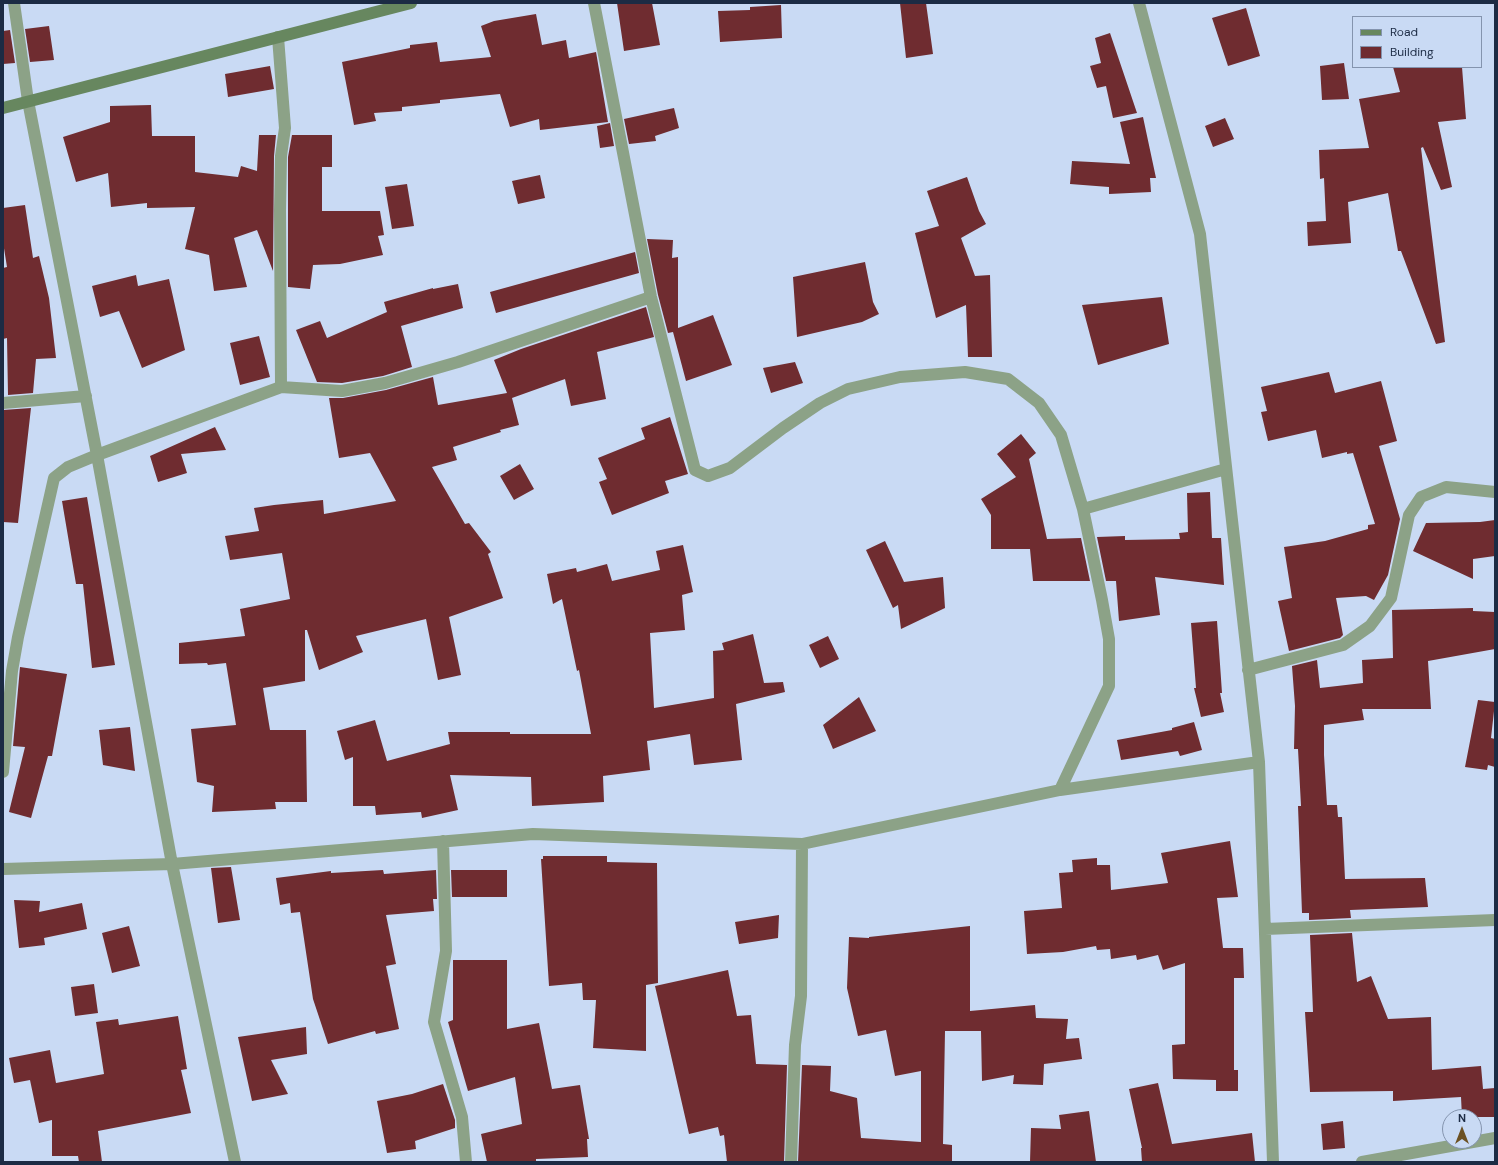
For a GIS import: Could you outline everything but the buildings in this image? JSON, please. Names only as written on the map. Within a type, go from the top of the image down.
[{"type":"street","points":[[14,3],[28,101],[97,454],[172,864],[235,1162]]},
{"type":"street","points":[[3,108],[411,3]]},
{"type":"street","points":[[594,3],[651,297],[695,470],[708,476],[730,468],[783,428],[820,403],[848,389],[900,377],[965,372],[1008,379],[1039,403],[1062,435],[1083,509],[1109,639],[1109,686],[1060,790]]},
{"type":"street","points":[[1139,3],[1200,234],[1258,762],[1273,1162]]},
{"type":"street","points":[[278,37],[285,128],[281,156],[280,210],[281,387]]},
{"type":"street","points":[[3,772],[12,671],[18,637],[54,478],[68,467],[97,454],[281,387],[342,391],[385,383],[458,362],[651,297]]},
{"type":"street","points":[[3,403],[86,396]]},
{"type":"street","points":[[1083,509],[1226,469]]},
{"type":"street","points":[[1248,670],[1343,645],[1370,626],[1391,598],[1409,515],[1421,497],[1446,487],[1495,492]]},
{"type":"street","points":[[3,869],[172,864],[533,834],[802,844],[1060,790],[1258,762]]},
{"type":"street","points":[[443,841],[446,950],[434,1022],[462,1117],[466,1162]]},
{"type":"street","points":[[791,1162],[795,1045],[801,996],[802,844]]},
{"type":"street","points":[[1264,929],[1495,920]]},
{"type":"street","points":[[1362,1162],[1495,1138]]}]
